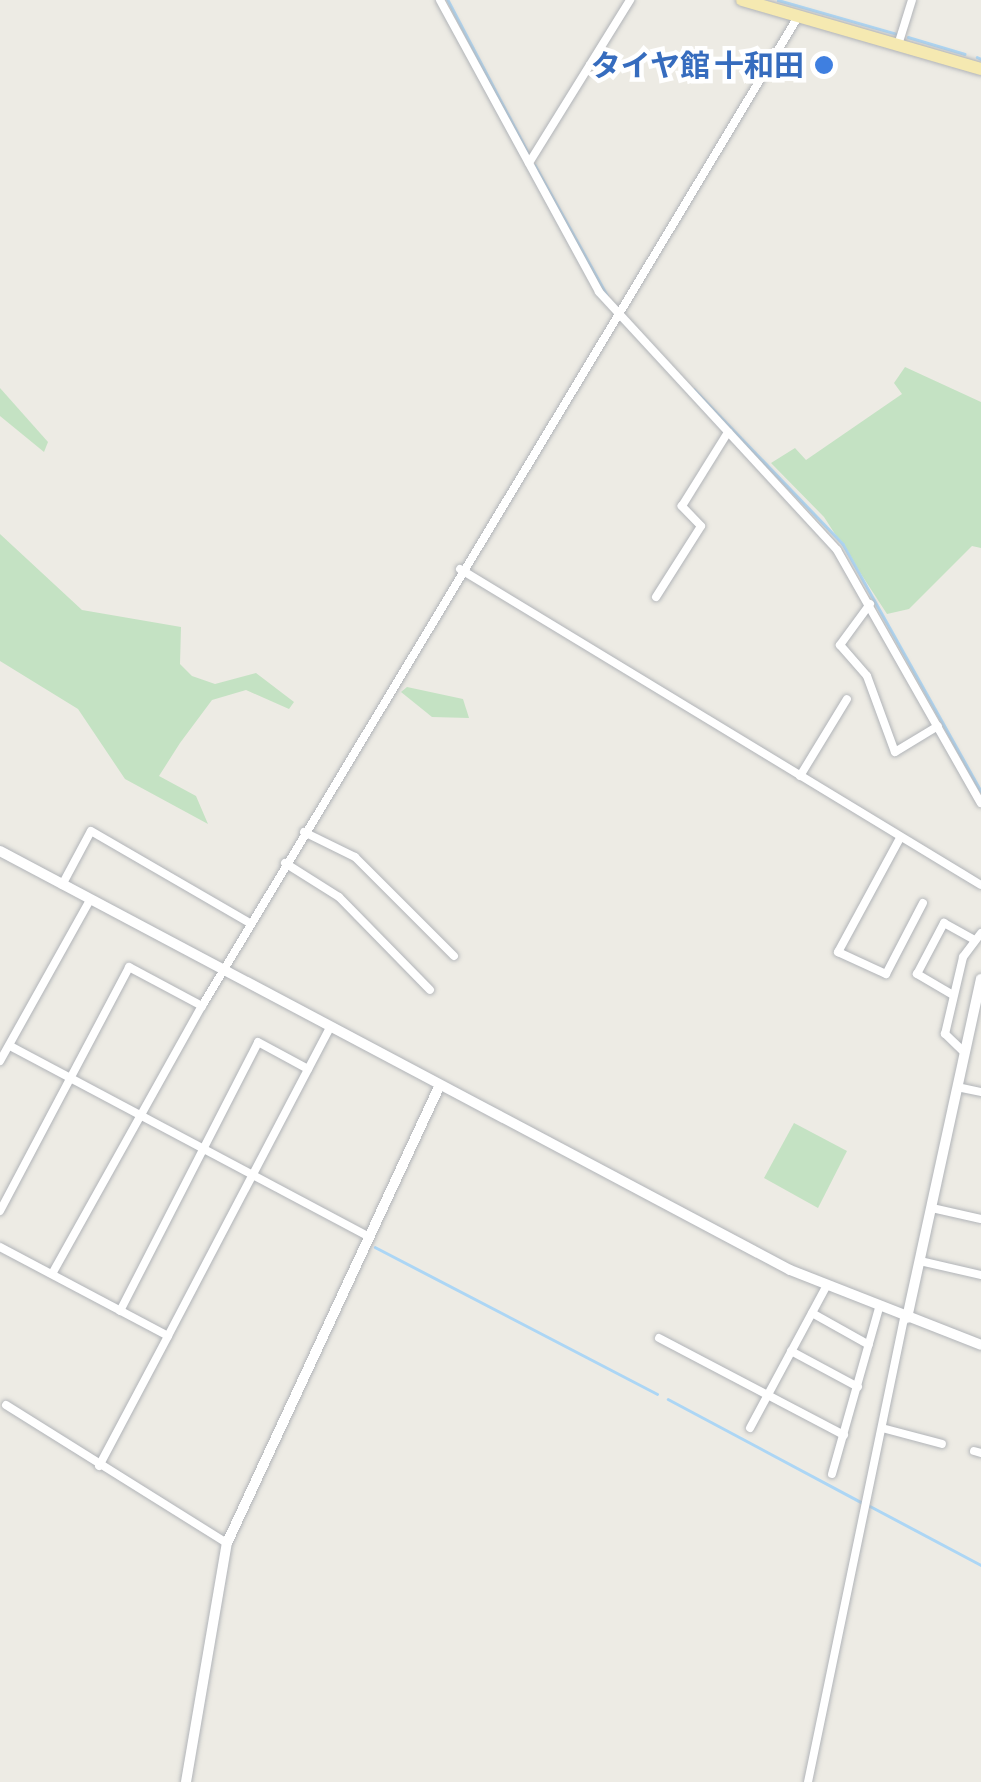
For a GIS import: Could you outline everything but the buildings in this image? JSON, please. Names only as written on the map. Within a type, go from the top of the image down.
[{"type":"main road","points":[[742,0],[981,69]]},
{"type":"street","points":[[440,0],[617,316],[817,524],[870,604],[981,803]]},
{"type":"street","points":[[530,164],[630,0]]},
{"type":"street","points":[[898,45],[912,0]]},
{"type":"street","points":[[52,1274],[137,1114],[248,922],[798,16]]},
{"type":"street","points":[[656,597],[701,526],[682,506],[728,432]]},
{"type":"street","points":[[460,569],[981,885]]},
{"type":"street","points":[[870,604],[840,645],[867,676],[895,752],[938,726]]},
{"type":"street","points":[[800,776],[848,699]]},
{"type":"street","points":[[62,885],[91,832],[248,922]]},
{"type":"street","points":[[304,832],[355,857],[454,956]]},
{"type":"street","points":[[900,838],[838,952],[886,974],[923,903]]},
{"type":"street","points":[[0,851],[439,1087],[826,1286],[981,1345]]},
{"type":"street","points":[[286,862],[339,897],[430,990]]},
{"type":"street","points":[[0,1062],[12,1047],[90,900]]},
{"type":"street","points":[[953,995],[917,974],[944,924],[978,937],[953,995],[947,1045],[964,1054]]},
{"type":"street","points":[[0,1211],[128,967],[202,1006]]},
{"type":"street","points":[[808,1782],[905,1317],[981,980]]},
{"type":"street","points":[[99,1466],[329,1028]]},
{"type":"street","points":[[120,1311],[258,1042],[308,1069]]},
{"type":"street","points":[[12,1047],[368,1236]]},
{"type":"street","points":[[186,1782],[227,1542],[439,1087]]},
{"type":"street","points":[[957,1087],[981,1092]]},
{"type":"street","points":[[932,1208],[981,1220]]},
{"type":"street","points":[[0,1247],[168,1336]]},
{"type":"street","points":[[920,1262],[981,1275]]},
{"type":"street","points":[[750,1428],[826,1286]]},
{"type":"street","points":[[832,1474],[879,1308]]},
{"type":"street","points":[[812,1313],[869,1345]]},
{"type":"street","points":[[658,1338],[844,1435]]},
{"type":"street","points":[[792,1351],[858,1387]]},
{"type":"street","points":[[6,1405],[227,1542]]},
{"type":"street","points":[[882,1428],[942,1444]]},
{"type":"green space","points":[[905,367],[981,402],[981,548],[972,546],[909,609],[887,614],[824,517],[771,463],[795,448],[806,460],[902,394],[894,383]]},
{"type":"green space","points":[[0,388],[48,442],[44,452],[0,416]]},
{"type":"green space","points":[[0,534],[82,610],[181,627],[180,664],[192,676],[215,684],[256,673],[294,702],[289,709],[246,690],[212,700],[180,743],[159,776],[196,796],[208,824],[125,779],[78,709],[0,661]]},
{"type":"green space","points":[[407,687],[463,699],[469,718],[432,717],[401,692]]},
{"type":"green space","points":[[794,1123],[847,1151],[818,1208],[764,1178]]},
{"type":"waterway","points":[[448,0],[529,154]]},
{"type":"waterway","points":[[778,0],[897,34]]},
{"type":"waterway","points":[[908,37],[965,54]]},
{"type":"waterway","points":[[977,57],[981,59]]},
{"type":"waterway","points":[[535,165],[607,295]]},
{"type":"waterway","points":[[694,389],[843,544],[981,791]]},
{"type":"waterway","points":[[375,1247],[657,1394]]},
{"type":"waterway","points":[[668,1399],[861,1502]]},
{"type":"waterway","points":[[870,1506],[981,1565]]},
{"type":"place","name":"タイヤ館 十和田","points":[[824,65]]}]
